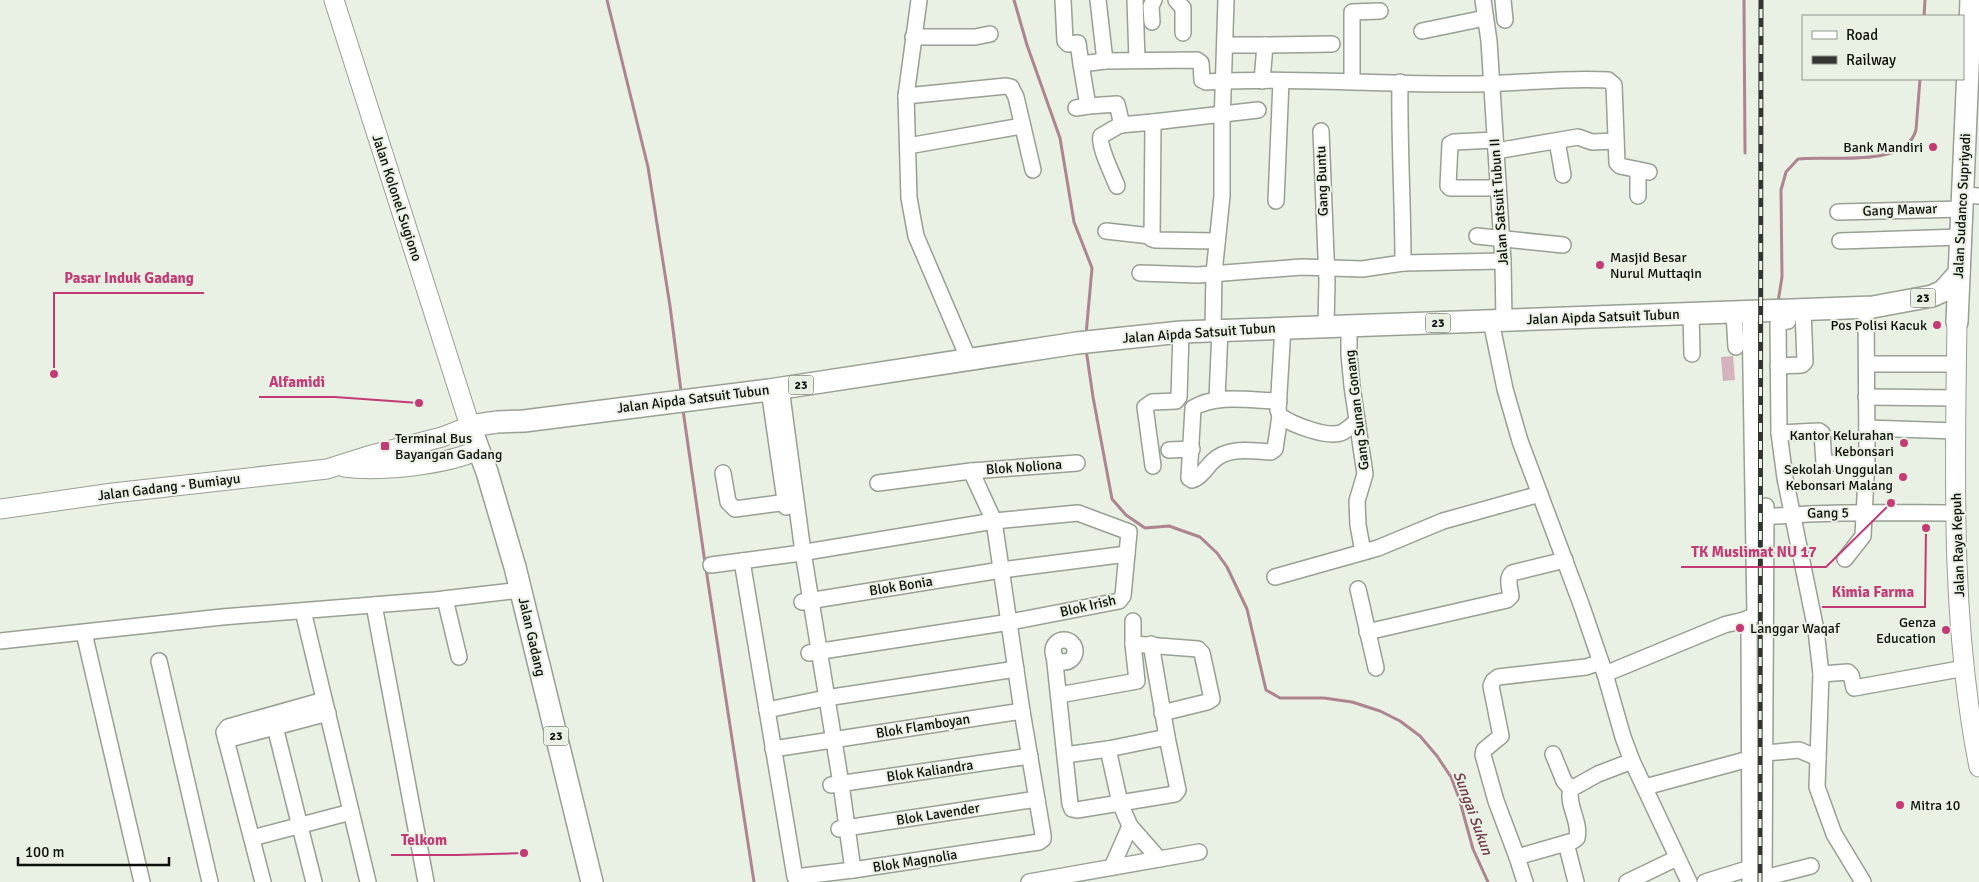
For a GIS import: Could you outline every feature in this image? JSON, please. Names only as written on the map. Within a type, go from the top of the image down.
[{"type":"highway","name":"Jalan Sudanco Supriyadi","points":[[1957,322],[1962,237],[1968,200],[1971,0]]},
{"type":"highway","name":"Jalan Aipda Satsuit Tubun","points":[[1872,307],[1932,296],[1943,290],[1959,273]]},
{"type":"highway","name":"Jalan Aipda Satsuit Tubun","points":[[470,426],[524,421],[775,389],[1078,343],[1181,332],[1872,307],[1932,309],[1944,312],[1957,322]]},
{"type":"highway","name":"Jalan Aipda Satsuit Tubun","points":[[478,450],[524,421]]},
{"type":"highway","name":"Jalan Gadang","points":[[470,426],[487,472],[521,590],[592,882]]},
{"type":"main road","name":"Jalan Kolonel Sugiono","points":[[334,0],[460,395]]},
{"type":"main road","name":"Jalan Raya Kepuh","points":[[1957,322],[1955,513],[1979,767]]},
{"type":"main road","name":"Jalan Gadang","points":[[460,395],[470,426]]},
{"type":"main road","name":"Jalan Gadang - Bumiayu","points":[[339,466],[368,456],[442,437],[470,426]]},
{"type":"main road","name":"Jalan Gadang - Bumiayu","points":[[0,509],[113,493],[339,466],[371,469],[434,462],[464,456],[478,450]]},
{"type":"street","points":[[919,0],[906,96],[908,181],[916,236],[970,360]]},
{"type":"street","points":[[1062,0],[1065,41],[1068,44],[1078,43],[1081,64],[1082,107],[1117,104],[1122,124]]},
{"type":"street","points":[[1098,0],[1105,61]]},
{"type":"street","points":[[1135,0],[1136,60]]},
{"type":"street","points":[[1152,22],[1151,6],[1154,0]]},
{"type":"street","points":[[1176,0],[1183,8],[1183,33]]},
{"type":"street","points":[[1217,399],[1217,330],[1214,273],[1222,196],[1222,115],[1226,0]]},
{"type":"street","name":"Jalan Satsuit Tubun II","points":[[1482,0],[1491,84],[1503,261],[1497,321],[1505,389],[1520,441],[1603,668],[1623,737],[1632,761],[1689,882]]},
{"type":"street","points":[[1503,0],[1505,20]]},
{"type":"street","points":[[1352,81],[1352,12],[1380,11]]},
{"type":"street","points":[[1422,31],[1485,18]]},
{"type":"street","points":[[913,38],[975,37],[990,34]]},
{"type":"street","points":[[1225,45],[1332,44]]},
{"type":"street","points":[[1262,81],[1265,45]]},
{"type":"street","points":[[1081,64],[1105,61],[1197,60],[1201,63],[1203,81],[1281,80],[1491,84],[1533,80],[1610,81],[1614,85],[1617,163],[1620,166],[1644,171],[1638,196]]},
{"type":"street","points":[[1276,200],[1281,80]]},
{"type":"street","points":[[1400,82],[1399,148],[1403,187],[1403,263]]},
{"type":"street","points":[[906,96],[1011,87],[1016,97],[1033,170]]},
{"type":"street","points":[[1117,186],[1100,140],[1104,133],[1122,124],[1258,110]]},
{"type":"street","points":[[1151,236],[1153,122]]},
{"type":"street","points":[[908,146],[1022,126]]},
{"type":"street","name":"Gang Buntu","points":[[1321,131],[1327,269],[1326,326]]},
{"type":"street","points":[[1498,188],[1450,188],[1448,184],[1449,147],[1451,143],[1495,146],[1578,137],[1592,142],[1616,141]]},
{"type":"street","points":[[1557,140],[1563,175]]},
{"type":"street","name":"Gang Mawar","points":[[1838,212],[1968,200]]},
{"type":"street","points":[[1106,231],[1151,236],[1155,240],[1217,241]]},
{"type":"street","points":[[1477,236],[1563,245]]},
{"type":"street","name":"Gang Mawar","points":[[1840,241],[1962,237]]},
{"type":"street","points":[[1140,273],[1198,275],[1302,267],[1362,269],[1403,263],[1503,261]]},
{"type":"street","points":[[1845,559],[1862,540],[1865,513],[1867,364],[1872,307]]},
{"type":"street","points":[[1778,366],[1802,364],[1805,362],[1788,311]]},
{"type":"street","points":[[1788,311],[1788,321],[1778,323],[1778,433],[1790,514],[1816,630],[1821,674],[1815,757],[1817,787],[1834,834],[1863,882]]},
{"type":"street","points":[[1736,347],[1742,312]]},
{"type":"street","points":[[1525,882],[1496,801],[1483,755],[1484,750],[1501,736],[1492,686],[1493,681],[1498,676],[1586,667],[1603,668],[1740,619],[1749,619],[1754,614],[1742,312]]},
{"type":"street","points":[[1691,313],[1692,354]]},
{"type":"street","points":[[1283,327],[1280,409],[1275,449],[1271,452],[1228,451],[1215,460],[1197,479],[1192,480],[1190,478],[1193,408],[1201,403],[1217,399],[1280,409],[1302,426],[1331,435],[1343,432],[1356,422]]},
{"type":"street","name":"Gang Sunan Gonang","points":[[1349,327],[1349,354],[1356,422],[1365,474],[1357,501],[1358,525],[1363,552]]},
{"type":"street","points":[[1153,466],[1145,407],[1152,402],[1176,401],[1179,397],[1181,332]]},
{"type":"street","points":[[1867,364],[1956,364]]},
{"type":"street","points":[[775,389],[790,501],[836,784],[848,871]]},
{"type":"street","points":[[1866,396],[1956,398]]},
{"type":"street","points":[[1867,428],[1956,431]]},
{"type":"street","points":[[1778,433],[1819,431],[1822,433],[1824,463],[1867,464]]},
{"type":"street","points":[[1169,450],[1192,449]]},
{"type":"street","name":"Blok Noliona","points":[[878,483],[971,471],[1077,463]]},
{"type":"street","points":[[971,471],[994,521],[1037,799]]},
{"type":"street","points":[[723,473],[728,502],[735,509],[790,501]]},
{"type":"street","points":[[1275,577],[1385,546],[1443,521],[1540,494]]},
{"type":"street","name":"Gang 5","points":[[1765,753],[1766,511],[1790,514],[1955,513]]},
{"type":"street","points":[[711,565],[798,553],[994,521],[1078,512],[1128,532],[1127,554]]},
{"type":"street","name":"Blok Bonia","points":[[806,601],[1001,570],[1127,554]]},
{"type":"street","name":"Blok Irish","points":[[1010,622],[1119,600],[1123,596],[1127,554]]},
{"type":"street","points":[[1366,632],[1507,600],[1511,596],[1508,583],[1509,575],[1565,560]]},
{"type":"street","points":[[742,561],[773,748]]},
{"type":"street","points":[[1358,589],[1366,632],[1376,668]]},
{"type":"street","points":[[0,642],[222,617],[446,599],[521,590]]},
{"type":"street","points":[[446,599],[459,657]]},
{"type":"street","points":[[374,605],[426,882]]},
{"type":"street","points":[[303,611],[368,882]]},
{"type":"street","points":[[1749,619],[1749,759],[1757,878]]},
{"type":"street","points":[[814,652],[1010,622]]},
{"type":"street","points":[[1133,622],[1137,681]]},
{"type":"street","points":[[84,633],[142,882]]},
{"type":"street","points":[[1056,677],[1074,656],[1075,649],[1068,641],[1058,642],[1054,647],[1054,654],[1056,677],[1072,809],[1077,810],[1175,794],[1178,790],[1162,713],[1151,644]]},
{"type":"street","points":[[1133,644],[1151,644],[1200,650],[1202,653],[1212,699],[1207,702],[1162,713]]},
{"type":"street","points":[[159,661],[210,882]]},
{"type":"street","points":[[767,710],[822,699],[1016,669]]},
{"type":"street","points":[[1821,674],[1848,672],[1851,675],[1854,688],[1970,676]]},
{"type":"street","points":[[1059,695],[1156,677]]},
{"type":"street","points":[[263,882],[224,732],[228,726],[274,721],[326,707]]},
{"type":"street","name":"Blok Flamboyan","points":[[773,748],[1022,711]]},
{"type":"street","points":[[274,721],[314,882]]},
{"type":"street","points":[[1065,754],[1108,749],[1167,737]]},
{"type":"street","name":"Blok Magnolia","points":[[773,748],[793,874],[799,878],[1039,842],[1042,840],[1043,835],[1037,799]]},
{"type":"street","points":[[1108,749],[1120,803],[1130,826],[1159,858]]},
{"type":"street","points":[[1757,878],[1765,753],[1799,750],[1815,757]]},
{"type":"street","points":[[1517,857],[1575,840],[1578,835],[1569,794],[1570,789],[1564,781],[1553,754]]},
{"type":"street","name":"Blok Kaliandra","points":[[836,784],[1030,756]]},
{"type":"street","points":[[1645,787],[1749,759]]},
{"type":"street","points":[[1570,789],[1598,774],[1632,761]]},
{"type":"street","name":"Blok Lavender","points":[[842,829],[1037,799]]},
{"type":"street","points":[[252,838],[351,812]]},
{"type":"street","points":[[1112,867],[1130,826]]},
{"type":"street","points":[[1566,843],[1576,882]]},
{"type":"street","points":[[1029,882],[1049,880],[1199,852]]},
{"type":"street","points":[[1627,882],[1677,858]]},
{"type":"street","points":[[1705,882],[1757,878],[1811,866]]},
{"type":"shaded area","points":[[1733,356],[1735,380],[1723,381],[1721,357]]},
{"type":"waterway","points":[[607,0],[648,167],[670,306],[681,391]]},
{"type":"waterway","points":[[1014,0],[1027,45],[1060,138],[1074,222],[1092,268],[1086,335]]},
{"type":"waterway","points":[[1744,0],[1745,153]]},
{"type":"waterway","points":[[1924,15],[1925,0]]},
{"type":"waterway","points":[[1778,302],[1782,277],[1781,190],[1786,172],[1798,159],[1864,158],[1897,150],[1909,142],[1916,130],[1920,80]]},
{"type":"waterway","name":"Sungai Sukun","points":[[1086,349],[1112,499],[1126,515],[1145,528],[1169,526],[1200,537],[1217,553],[1227,567],[1247,609],[1266,690],[1280,698],[1324,698],[1352,702],[1380,711],[1400,721],[1420,736],[1451,777],[1459,798],[1473,849],[1488,882]]},
{"type":"waterway","points":[[683,410],[705,563]]},
{"type":"waterway","points":[[706,569],[754,882]]},
{"type":"railway","points":[[1760,882],[1761,0]]},
{"type":"place","name":"Bank Mandiri","points":[[1933,147]]},
{"type":"place","name":"Masjid Besar Nurul Muttaqin","points":[[1600,265]]},
{"type":"place","name":"Pos Polisi Kacuk","points":[[1937,325]]},
{"type":"place","name":"Pasar Induk Gadang","points":[[54,374]]},
{"type":"place","name":"Alfamidi","points":[[419,403]]},
{"type":"place","name":"Kantor Kelurahan Kebonsari","points":[[1904,443]]},
{"type":"place","name":"Terminal Bus Bayangan Gadang","points":[[385,446]]},
{"type":"place","name":"Sekolah Unggulan Kebonsari Malang","points":[[1903,477]]},
{"type":"place","name":"TK Muslimat NU 17","points":[[1891,503]]},
{"type":"place","name":"Kimia Farma","points":[[1926,528]]},
{"type":"place","name":"Langgar Waqaf","points":[[1740,628]]},
{"type":"place","name":"Genza Education","points":[[1946,630]]},
{"type":"place","name":"Mitra 10","points":[[1900,805]]},
{"type":"place","name":"Telkom","points":[[524,853]]}]
